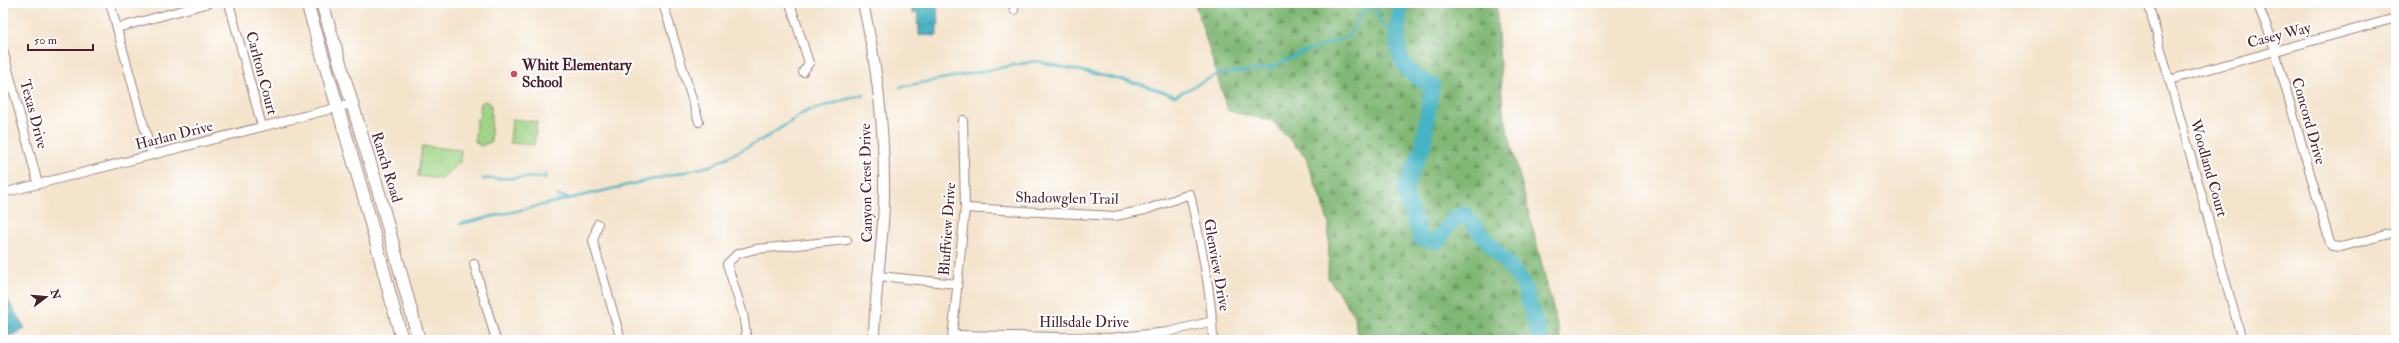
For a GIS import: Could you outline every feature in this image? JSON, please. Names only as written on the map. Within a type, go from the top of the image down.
[{"type":"main road","name":"Ranch Road","points":[[307,3],[364,197],[402,340]]},
{"type":"main road","name":"Ranch Road","points":[[322,3],[351,104],[379,192],[419,340]]},
{"type":"street","points":[[110,3],[152,155]]},
{"type":"street","points":[[117,28],[209,3]]},
{"type":"street","name":"Carlton Court","points":[[229,3],[262,127]]},
{"type":"street","points":[[663,3],[699,122]]},
{"type":"street","points":[[790,3],[809,63],[803,72]]},
{"type":"street","name":"Canyon Crest Drive","points":[[863,3],[883,140],[884,195],[880,276],[874,340]]},
{"type":"street","name":"Woodland Court","points":[[2148,3],[2242,340]]},
{"type":"street","name":"Concord Drive","points":[[2257,3],[2274,51],[2327,237],[2332,246],[2341,247],[2396,232]]},
{"type":"street","name":"Casey Way","points":[[2169,80],[2396,18]]},
{"type":"street","name":"Texas Drive","points":[[3,50],[38,184]]},
{"type":"street","name":"Harlan Drive","points":[[3,193],[351,104]]},
{"type":"street","name":"Bluffview Drive","points":[[952,337],[965,208],[963,120]]},
{"type":"street","name":"Shadowglen Trail","points":[[965,208],[1114,216],[1145,210],[1190,194]]},
{"type":"street","name":"Glenview Drive","points":[[1190,194],[1213,321],[1213,340]]},
{"type":"street","points":[[598,224],[593,241],[622,340]]},
{"type":"street","points":[[747,340],[742,314],[727,264],[737,254],[756,249],[847,240]]},
{"type":"street","points":[[474,264],[496,340]]},
{"type":"street","points":[[880,276],[957,284]]},
{"type":"street","name":"Hillsdale Drive","points":[[952,337],[1075,339],[1139,336],[1168,332],[1213,321]]},
{"type":"green space","points":[[1195,3],[1496,3],[1503,111],[1561,340],[1357,340],[1355,316],[1328,278],[1329,224],[1306,157],[1272,121],[1228,111]]},
{"type":"green space","points":[[484,101],[491,104],[491,142],[480,146],[475,141],[476,120],[480,116],[480,104]]},
{"type":"green space","points":[[512,119],[537,122],[534,145],[510,143]]},
{"type":"green space","points":[[422,146],[461,150],[460,162],[441,179],[418,176]]},
{"type":"water","points":[[912,3],[917,3],[917,6],[937,6],[939,24],[937,25],[937,36],[919,35],[919,24],[917,24],[919,12],[912,14]]},
{"type":"water","points":[[7,299],[25,328],[17,333],[3,337],[3,300]]},
{"type":"waterway","points":[[1401,3],[1397,30],[1400,57],[1410,72],[1432,85],[1423,146],[1404,191],[1421,239],[1437,242],[1453,219],[1464,214],[1522,281],[1541,340]]},
{"type":"waterway","points":[[900,87],[1036,61],[1140,84],[1175,96],[1218,74],[1269,68],[1299,54],[1348,37],[1360,15],[1368,8],[1376,10],[1383,27],[1396,31]]},
{"type":"waterway","points":[[460,224],[710,166],[767,137],[805,112],[864,94]]},
{"type":"waterway","points":[[483,179],[540,177],[545,179],[546,173]]},
{"type":"waterway","points":[[558,196],[570,198]]},
{"type":"place","name":"Whitt Elementary School","points":[[514,74]]}]
